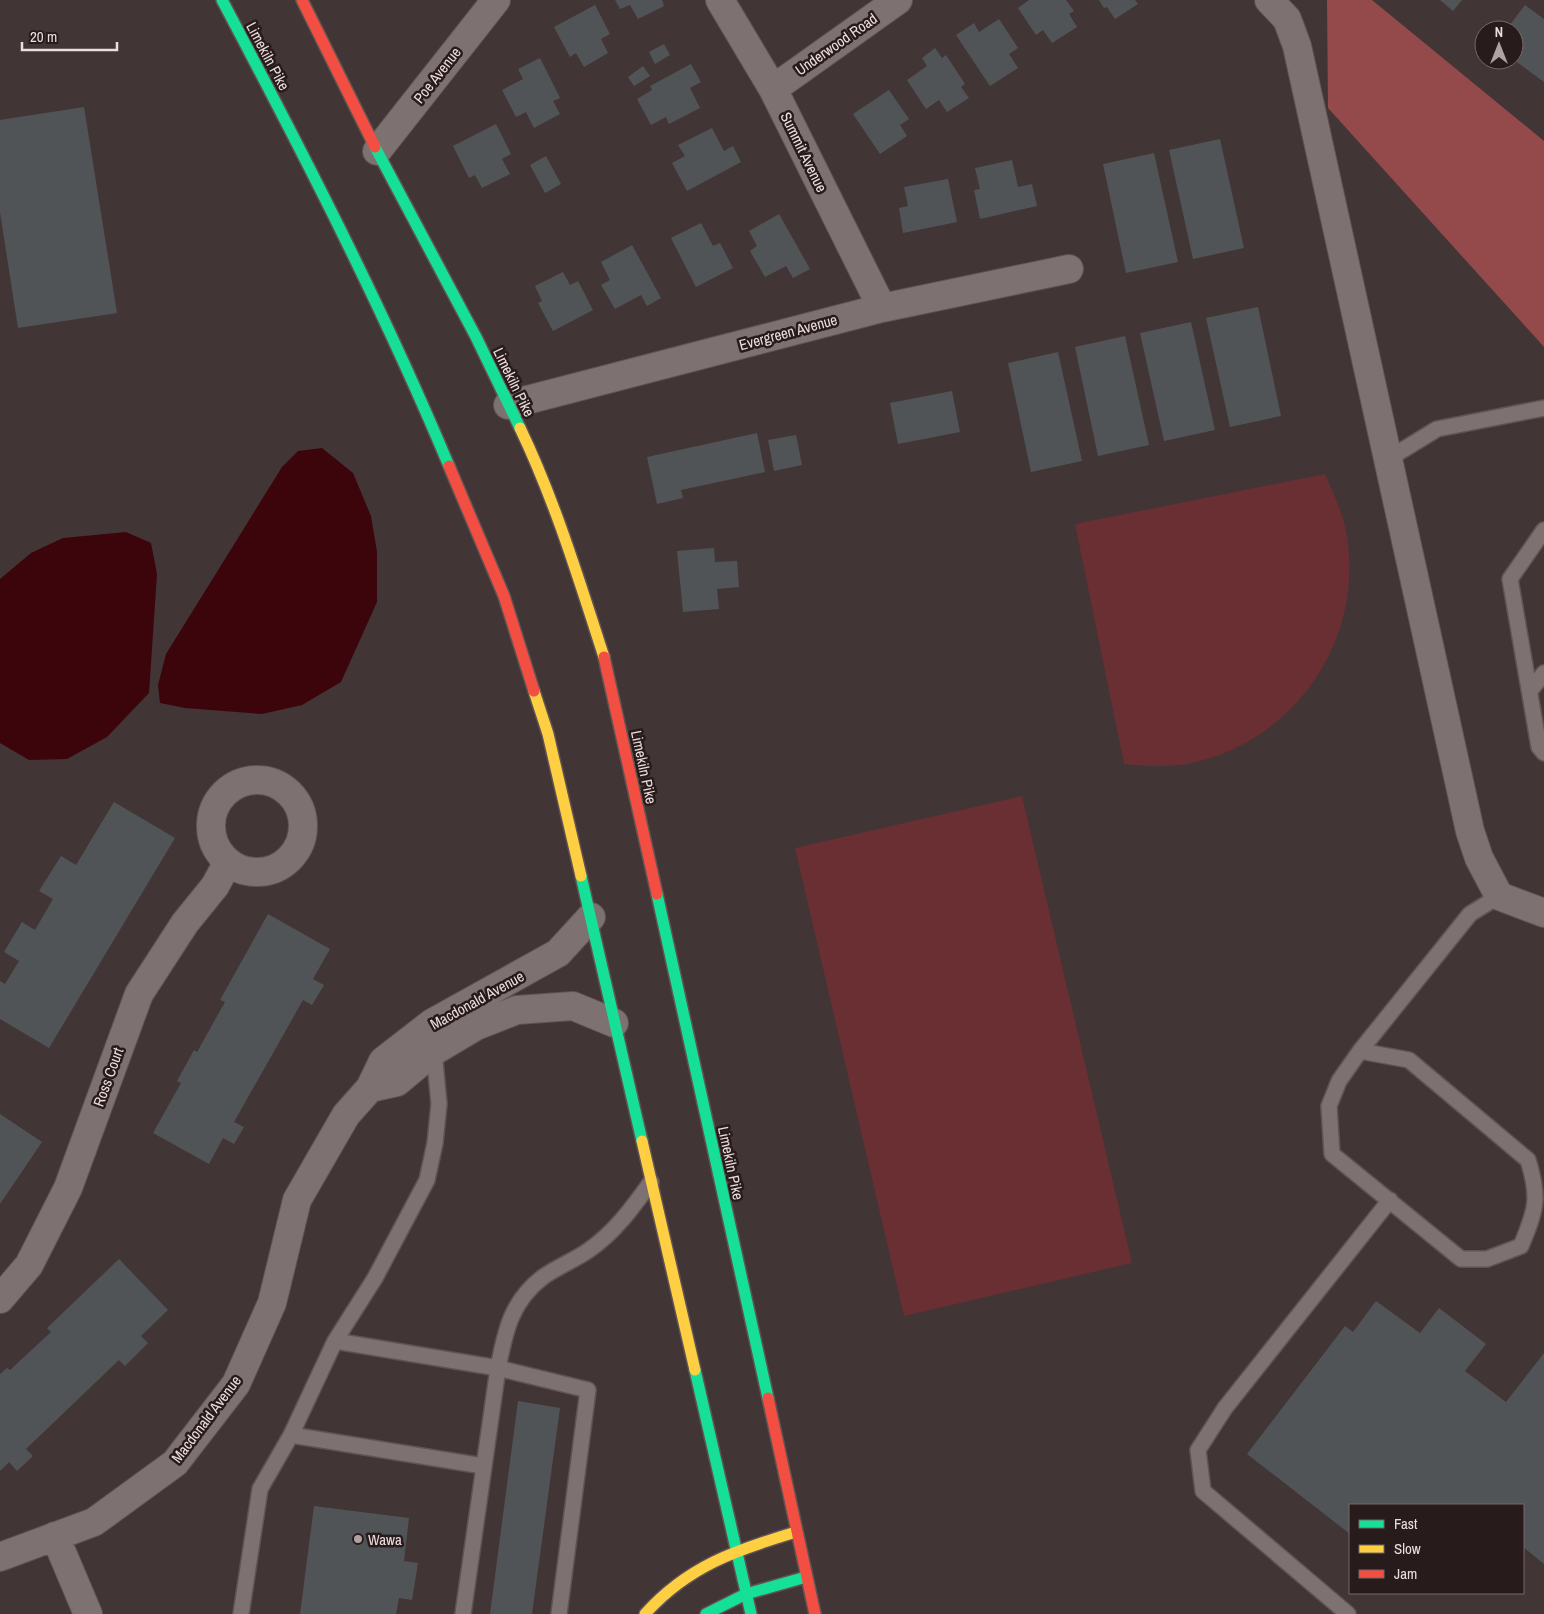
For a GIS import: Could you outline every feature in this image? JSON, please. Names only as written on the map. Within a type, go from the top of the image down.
[{"type":"main road","name":"Limekiln Pike","points":[[222,0],[315,175],[388,327],[433,427],[504,596],[548,734],[751,1614]]},
{"type":"main road","name":"Limekiln Pike","points":[[302,0],[377,151],[476,337],[535,459],[572,557],[606,662],[815,1614]]},
{"type":"main road","points":[[646,1614],[655,1602],[682,1577],[737,1550],[796,1532]]},
{"type":"main road","points":[[706,1614],[746,1594],[806,1577]]},
{"type":"street","name":"Poe Avenue","points":[[377,151],[496,0]]},
{"type":"street","name":"Summit Avenue","points":[[720,0],[773,89],[882,308]]},
{"type":"street","name":"Underwood Road","points":[[773,89],[898,0]]},
{"type":"street","points":[[1269,0],[1287,19],[1297,46],[1470,831],[1479,858],[1499,896],[1544,913]]},
{"type":"street","name":"Evergreen Avenue","points":[[508,405],[882,308],[1069,270]]},
{"type":"street","name":"Ross Court","points":[[0,1298],[29,1265],[68,1188],[139,994],[185,923],[215,886],[228,862]]},
{"type":"street","name":"Macdonald Avenue","points":[[0,1557],[94,1522],[174,1463],[236,1384],[272,1303],[297,1200],[346,1115],[370,1088],[383,1061],[432,1023],[558,953],[591,917]]},
{"type":"street","name":"Macdonald Avenue","points":[[370,1088],[397,1082],[434,1051],[476,1026],[516,1010],[573,1006],[614,1023]]},
{"type":"street","points":[[55,1536],[88,1614]]},
{"type":"lane","points":[[1388,459],[1437,429],[1544,408]]},
{"type":"lane","points":[[1544,530],[1510,579],[1539,747],[1544,752]]},
{"type":"lane","points":[[1530,691],[1544,673]]},
{"type":"lane","points":[[1360,1051],[1409,1060],[1528,1160],[1536,1185],[1535,1214],[1521,1246],[1487,1259],[1461,1259],[1332,1154],[1329,1106],[1339,1081],[1360,1051],[1470,914],[1499,896]]},
{"type":"lane","points":[[241,1614],[260,1488],[291,1435],[335,1341],[375,1278],[427,1180],[435,1143],[439,1104],[434,1051]]},
{"type":"lane","points":[[463,1614],[498,1368],[506,1328],[526,1292],[543,1277],[590,1250],[613,1232],[651,1182]]},
{"type":"lane","points":[[1348,1614],[1203,1491],[1198,1450],[1225,1408],[1390,1200]]},
{"type":"lane","points":[[335,1341],[498,1368],[588,1390],[559,1614]]},
{"type":"lane","points":[[291,1435],[484,1466]]},
{"type":"shaded area","points":[[1327,0],[1372,0],[1544,141],[1544,347],[1328,108]]},
{"type":"shaded area","points":[[322,448],[353,473],[371,516],[377,552],[377,602],[341,682],[302,705],[262,714],[185,708],[160,703],[158,685],[166,654],[282,467],[298,451]]},
{"type":"shaded area","points":[[1325,474],[1337,502],[1346,531],[1349,572],[1345,612],[1332,649],[1313,683],[1287,712],[1256,737],[1221,755],[1181,765],[1152,766],[1124,764],[1075,524]]},
{"type":"shaded area","points":[[126,532],[151,543],[157,574],[149,693],[107,737],[67,759],[29,760],[0,743],[0,579],[31,553],[63,538]]},
{"type":"shaded area","points":[[1022,796],[1132,1263],[904,1316],[795,848]]},
{"type":"building","points":[[615,0],[662,0],[664,6],[638,19],[630,5],[620,9]]},
{"type":"building","points":[[1029,0],[1066,0],[1074,11],[1069,14],[1077,27],[1052,43],[1043,30],[1036,35],[1018,8]]},
{"type":"building","points":[[1099,0],[1135,0],[1138,4],[1115,19],[1107,7],[1104,8]]},
{"type":"building","points":[[1440,0],[1462,0],[1453,11]]},
{"type":"building","points":[[595,5],[610,34],[601,39],[608,53],[584,67],[576,53],[570,57],[554,27]]},
{"type":"building","points":[[1525,5],[1544,19],[1544,82],[1524,67],[1524,20],[1514,20]]},
{"type":"building","points":[[999,19],[1018,48],[1009,54],[1018,68],[990,86],[956,35],[974,23],[979,32]]},
{"type":"building","points":[[664,44],[670,55],[655,64],[649,52]]},
{"type":"building","points":[[935,48],[942,58],[946,55],[965,84],[961,87],[969,98],[947,112],[939,100],[926,109],[907,80],[927,66],[922,58]]},
{"type":"building","points":[[540,58],[560,98],[553,101],[560,114],[534,128],[526,112],[516,117],[502,90],[523,79],[518,69]]},
{"type":"building","points":[[691,64],[701,82],[690,88],[700,108],[669,124],[666,117],[651,125],[637,99],[652,90],[650,86]]},
{"type":"building","points":[[643,66],[650,76],[634,86],[628,77]]},
{"type":"building","points":[[889,90],[909,119],[900,125],[907,136],[880,154],[853,114]]},
{"type":"building","points":[[84,107],[117,313],[18,328],[0,212],[0,120]]},
{"type":"building","points":[[496,124],[511,154],[502,159],[510,174],[482,188],[475,175],[469,178],[453,146]]},
{"type":"building","points":[[712,128],[724,151],[733,146],[741,162],[687,191],[672,163],[685,156],[678,145]]},
{"type":"building","points":[[1220,139],[1244,248],[1193,259],[1169,150]]},
{"type":"building","points":[[1154,153],[1178,262],[1126,273],[1103,164]]},
{"type":"building","points":[[546,156],[561,184],[545,193],[530,165]]},
{"type":"building","points":[[1012,160],[1018,187],[1032,184],[1037,206],[980,219],[974,190],[980,189],[975,168]]},
{"type":"building","points":[[948,179],[957,222],[903,233],[899,208],[908,206],[904,187]]},
{"type":"building","points":[[779,214],[810,269],[793,278],[786,266],[765,277],[750,251],[757,246],[749,231]]},
{"type":"building","points":[[701,223],[713,246],[720,243],[733,268],[696,287],[671,238]]},
{"type":"building","points":[[632,245],[661,298],[647,306],[641,295],[615,309],[601,285],[610,280],[601,262]]},
{"type":"building","points":[[563,272],[570,285],[578,281],[593,310],[553,331],[538,303],[542,301],[535,286]]},
{"type":"building","points":[[1258,307],[1281,416],[1230,427],[1206,318]]},
{"type":"building","points":[[1191,322],[1215,430],[1164,441],[1140,333]]},
{"type":"building","points":[[1125,336],[1149,445],[1098,456],[1075,347]]},
{"type":"building","points":[[1058,352],[1082,461],[1031,472],[1008,363]]},
{"type":"building","points":[[952,391],[960,432],[898,444],[890,403]]},
{"type":"building","points":[[757,433],[765,472],[681,490],[683,498],[657,504],[647,457]]},
{"type":"building","points":[[796,435],[802,465],[774,471],[768,440]]},
{"type":"building","points":[[714,548],[715,562],[737,561],[739,587],[717,589],[719,609],[683,612],[677,551]]},
{"type":"building","points":[[114,802],[175,838],[49,1048],[0,1019],[0,981],[5,984],[19,961],[4,952],[22,922],[35,930],[53,899],[39,891],[61,856],[76,865]]},
{"type":"building","points":[[268,914],[330,949],[313,979],[324,985],[312,1005],[303,1000],[234,1122],[244,1127],[234,1144],[223,1138],[209,1164],[153,1133],[181,1083],[177,1081],[194,1050],[197,1052],[225,1002],[220,1000]]},
{"type":"building","points":[[0,1114],[42,1142],[0,1204]]},
{"type":"building","points":[[119,1259],[168,1310],[141,1336],[148,1343],[125,1366],[119,1360],[26,1449],[33,1456],[17,1471],[9,1462],[0,1471],[0,1374],[7,1368],[10,1370],[51,1332],[47,1328]]},
{"type":"building","points":[[1376,1301],[1420,1333],[1439,1308],[1486,1344],[1465,1371],[1506,1402],[1544,1353],[1544,1564],[1524,1548],[1524,1504],[1349,1504],[1349,1533],[1247,1454],[1345,1326],[1353,1332]]},
{"type":"building","points":[[518,1401],[560,1408],[532,1614],[490,1614]]},
{"type":"building","name":"Wawa","points":[[314,1506],[409,1518],[404,1561],[418,1563],[412,1600],[399,1598],[396,1614],[300,1614]]},
{"type":"traffic: fast","points":[[222,0],[341,230],[397,347],[449,466]]},
{"type":"traffic: fast","points":[[375,147],[476,337],[520,428]]},
{"type":"traffic: fast","points":[[581,876],[642,1141]]},
{"type":"traffic: fast","points":[[657,894],[768,1398]]},
{"type":"traffic: fast","points":[[695,1370],[751,1614]]},
{"type":"traffic: fast","points":[[706,1614],[746,1594],[806,1577]]},
{"type":"traffic: slow","points":[[520,428],[555,512],[604,657]]},
{"type":"traffic: slow","points":[[534,691],[548,734],[581,876]]},
{"type":"traffic: slow","points":[[642,1141],[695,1370]]},
{"type":"traffic: slow","points":[[645,1614],[678,1583],[714,1562],[733,1553],[796,1532]]},
{"type":"traffic: jam","points":[[302,0],[375,147]]},
{"type":"traffic: jam","points":[[449,466],[504,596],[534,691]]},
{"type":"traffic: jam","points":[[604,657],[657,894]]},
{"type":"traffic: jam","points":[[768,1398],[815,1614]]},
{"type":"place","name":"Wawa","points":[[358,1539]]}]
